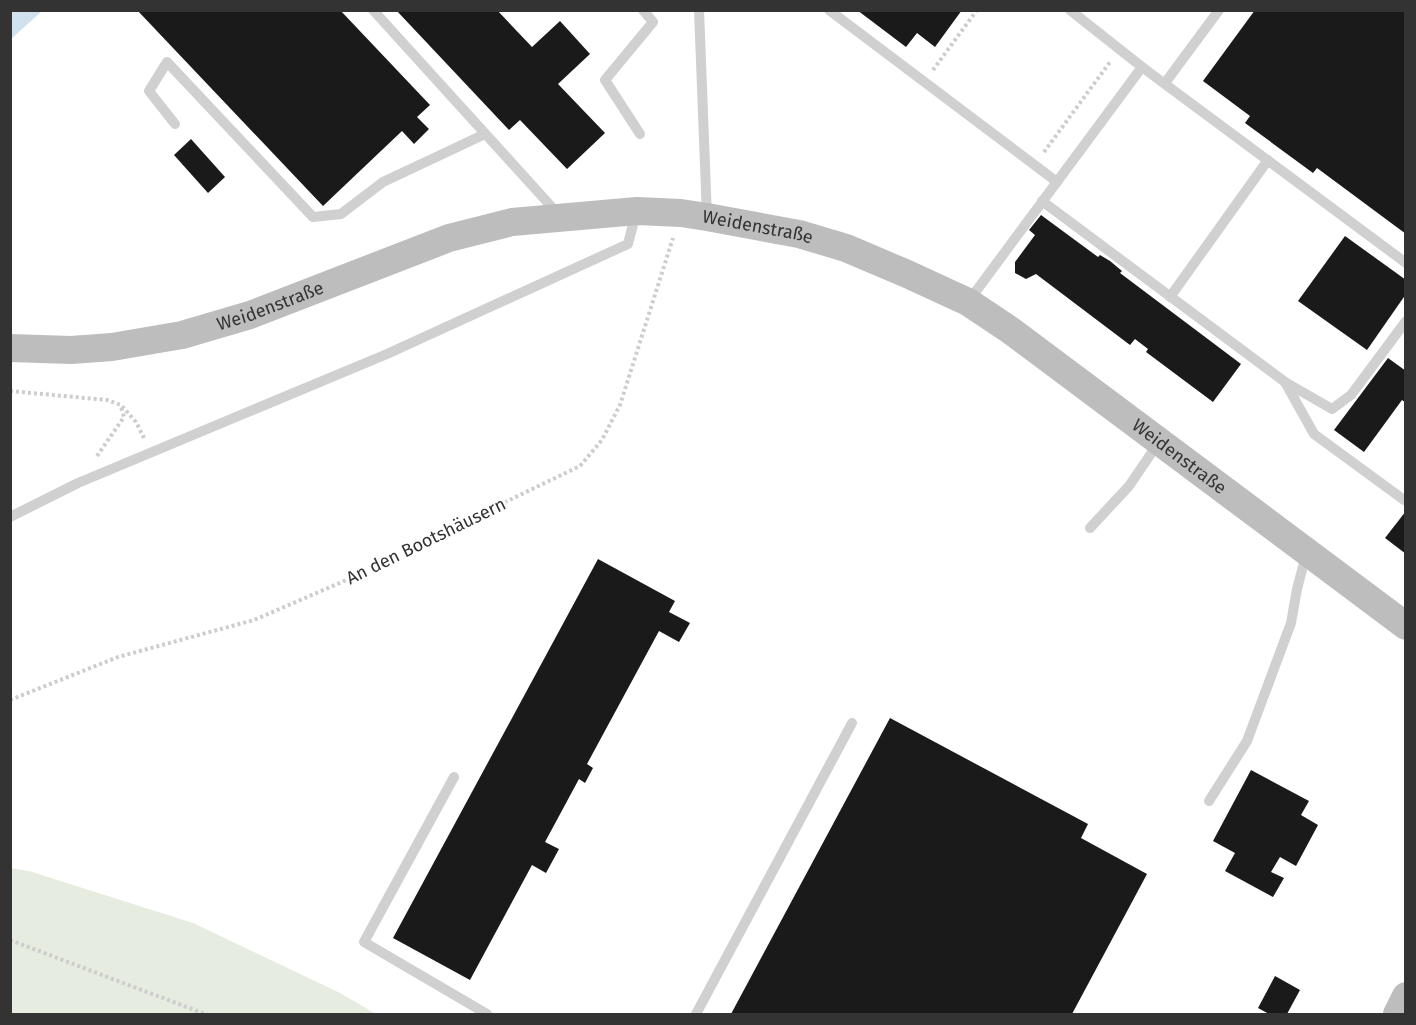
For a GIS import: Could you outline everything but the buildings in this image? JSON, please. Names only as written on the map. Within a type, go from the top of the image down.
[{"type":"street","name":"Weidenstraße","points":[[10,348],[71,350],[112,347],[182,334],[250,315],[449,238],[512,222],[637,211],[694,215],[799,234],[846,248],[968,302],[1010,330],[1406,626]]},
{"type":"street","points":[[1397,1014],[1406,996]]},
{"type":"lane","points":[[373,10],[561,218]]},
{"type":"lane","points":[[640,134],[605,80],[653,22],[643,10]]},
{"type":"lane","points":[[694,215],[699,10]]},
{"type":"lane","points":[[829,10],[1057,182]]},
{"type":"lane","points":[[1070,10],[1142,67],[1406,263]]},
{"type":"lane","points":[[1165,83],[1219,10]]},
{"type":"lane","points":[[175,124],[149,91],[166,62],[313,217],[341,214],[383,182],[485,134]]},
{"type":"lane","points":[[968,302],[1142,67]]},
{"type":"lane","points":[[1170,297],[1268,160]]},
{"type":"lane","points":[[1042,201],[1285,382],[1332,409],[1351,394],[1406,321]]},
{"type":"lane","points":[[10,516],[78,483],[387,354],[628,244],[637,211]]},
{"type":"lane","points":[[1285,382],[1314,434],[1404,500]]},
{"type":"lane","points":[[1090,528],[1129,486],[1160,442]]},
{"type":"lane","points":[[1209,801],[1247,741],[1291,623],[1307,552]]},
{"type":"lane","points":[[696,1014],[852,723]]},
{"type":"lane","points":[[454,777],[364,942],[487,1014]]},
{"type":"path","points":[[924,83],[978,10]]},
{"type":"path","points":[[1034,165],[1120,49]]},
{"type":"path","name":"An den Bootshäusern","points":[[10,700],[118,657],[254,620],[342,582],[580,466],[602,440],[620,405],[694,215]]},
{"type":"path","points":[[10,391],[106,400],[121,405],[136,422],[150,453]]},
{"type":"path","points":[[78,483],[124,417],[121,405]]},
{"type":"path","points":[[10,940],[205,1014]]},
{"type":"shaded area","points":[[11,868],[29,871],[193,923],[340,993],[376,1014],[11,1014]]},
{"type":"water","points":[[11,10],[42,10],[42,11],[11,39]]}]
